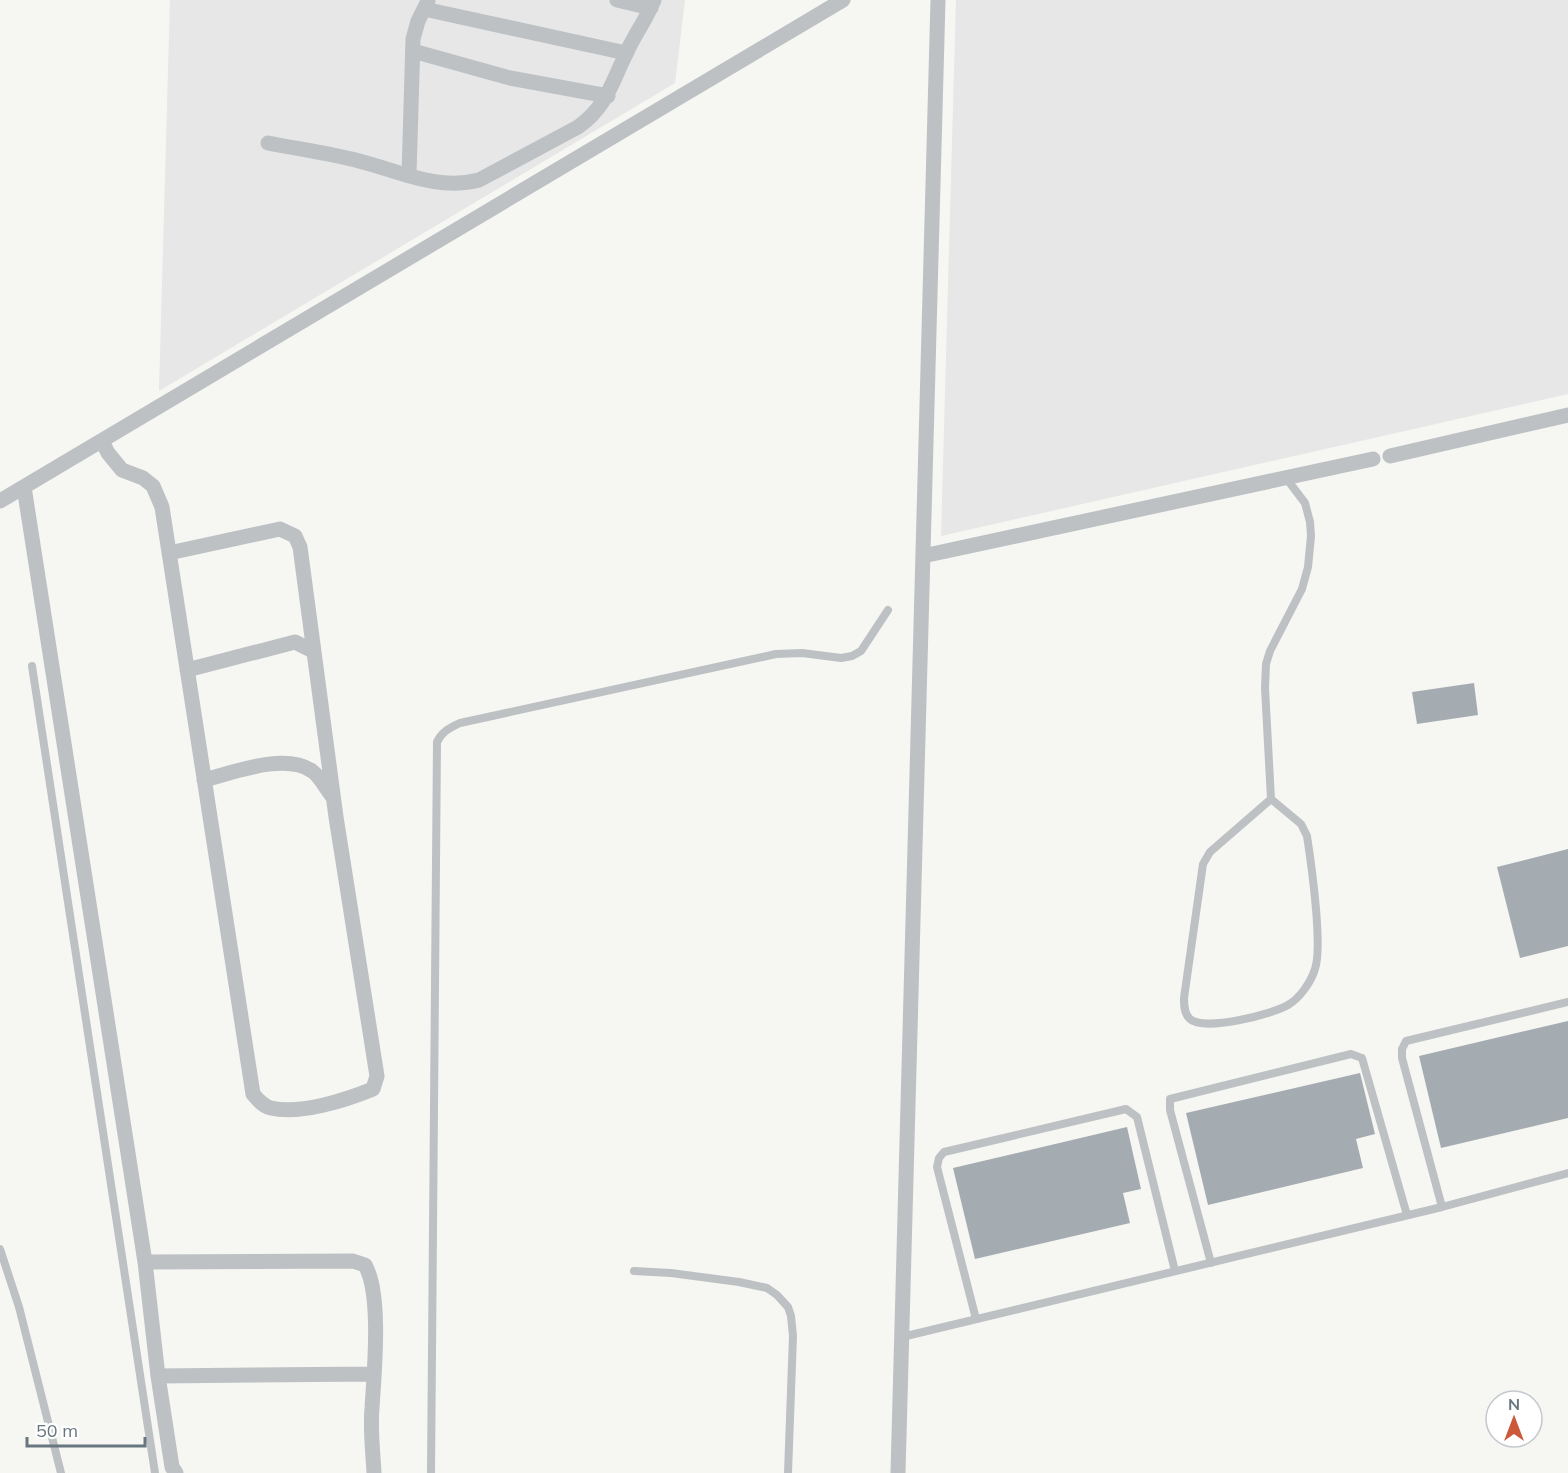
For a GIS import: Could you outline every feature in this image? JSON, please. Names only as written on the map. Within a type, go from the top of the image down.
[{"type":"street","points":[[268,143],[352,159],[445,184],[480,180],[578,127],[592,117],[608,96],[626,53],[653,4],[617,0]]},
{"type":"street","points":[[0,501],[843,0]]},
{"type":"street","points":[[898,1473],[938,0]]},
{"type":"street","points":[[409,175],[414,30],[426,5],[626,53]]},
{"type":"street","points":[[413,51],[510,78],[608,96]]},
{"type":"street","points":[[1390,456],[1568,414]]},
{"type":"street","points":[[102,441],[108,453],[122,470],[143,478],[153,486],[162,507],[169,553],[204,780],[253,1094],[259,1102],[270,1108],[294,1109],[343,1101],[373,1089],[377,1076],[333,797],[300,546],[295,536],[280,529],[169,553]]},
{"type":"street","points":[[923,556],[1373,459]]},
{"type":"street","points":[[24,487],[145,1262],[158,1376],[172,1467],[176,1473]]},
{"type":"street","points":[[187,670],[295,642],[313,651]]},
{"type":"street","points":[[204,780],[266,764],[296,764],[313,771],[333,797]]},
{"type":"street","points":[[145,1262],[353,1261],[365,1265],[371,1277],[374,1305],[374,1374],[371,1410],[374,1473]]},
{"type":"street","points":[[158,1376],[374,1374]]},
{"type":"lane","points":[[1271,799],[1210,852],[1203,864],[1184,998],[1184,1008],[1189,1019],[1197,1023],[1216,1024],[1273,1011],[1289,1004],[1302,992],[1316,968],[1318,948],[1307,836],[1301,824],[1271,799],[1265,688],[1266,664],[1270,651],[1302,589],[1308,567],[1311,536],[1305,503],[1286,478]]},
{"type":"lane","points":[[431,1473],[437,742],[440,736],[446,729],[460,723],[776,654],[802,653],[841,658],[852,656],[861,651],[888,610]]},
{"type":"lane","points":[[32,666],[155,1473]]},
{"type":"lane","points":[[1442,1207],[1402,1058],[1402,1049],[1406,1041],[1568,1002]]},
{"type":"lane","points":[[1211,1263],[1170,1110],[1170,1099],[1351,1054],[1362,1058],[1407,1215]]},
{"type":"lane","points":[[976,1319],[937,1167],[939,1158],[944,1152],[1126,1108],[1137,1118],[1174,1271]]},
{"type":"lane","points":[[902,1337],[1442,1207],[1568,1173]]},
{"type":"lane","points":[[0,1249],[19,1307],[61,1473]]},
{"type":"lane","points":[[634,1271],[689,1276],[767,1288],[788,1307],[793,1336],[788,1473]]},
{"type":"shaded area","points":[[170,0],[685,0],[675,83],[159,391]]},
{"type":"shaded area","points":[[956,0],[1568,0],[1568,394],[941,536]]},
{"type":"building","points":[[1474,683],[1478,715],[1417,724],[1412,692]]},
{"type":"building","points":[[1568,849],[1568,946],[1520,958],[1497,867]]},
{"type":"building","points":[[1568,1021],[1568,1118],[1441,1148],[1419,1056]]},
{"type":"building","points":[[1360,1073],[1375,1134],[1356,1139],[1363,1168],[1208,1205],[1186,1113]]},
{"type":"building","points":[[1127,1127],[1141,1189],[1123,1193],[1130,1223],[975,1259],[953,1168]]}]
